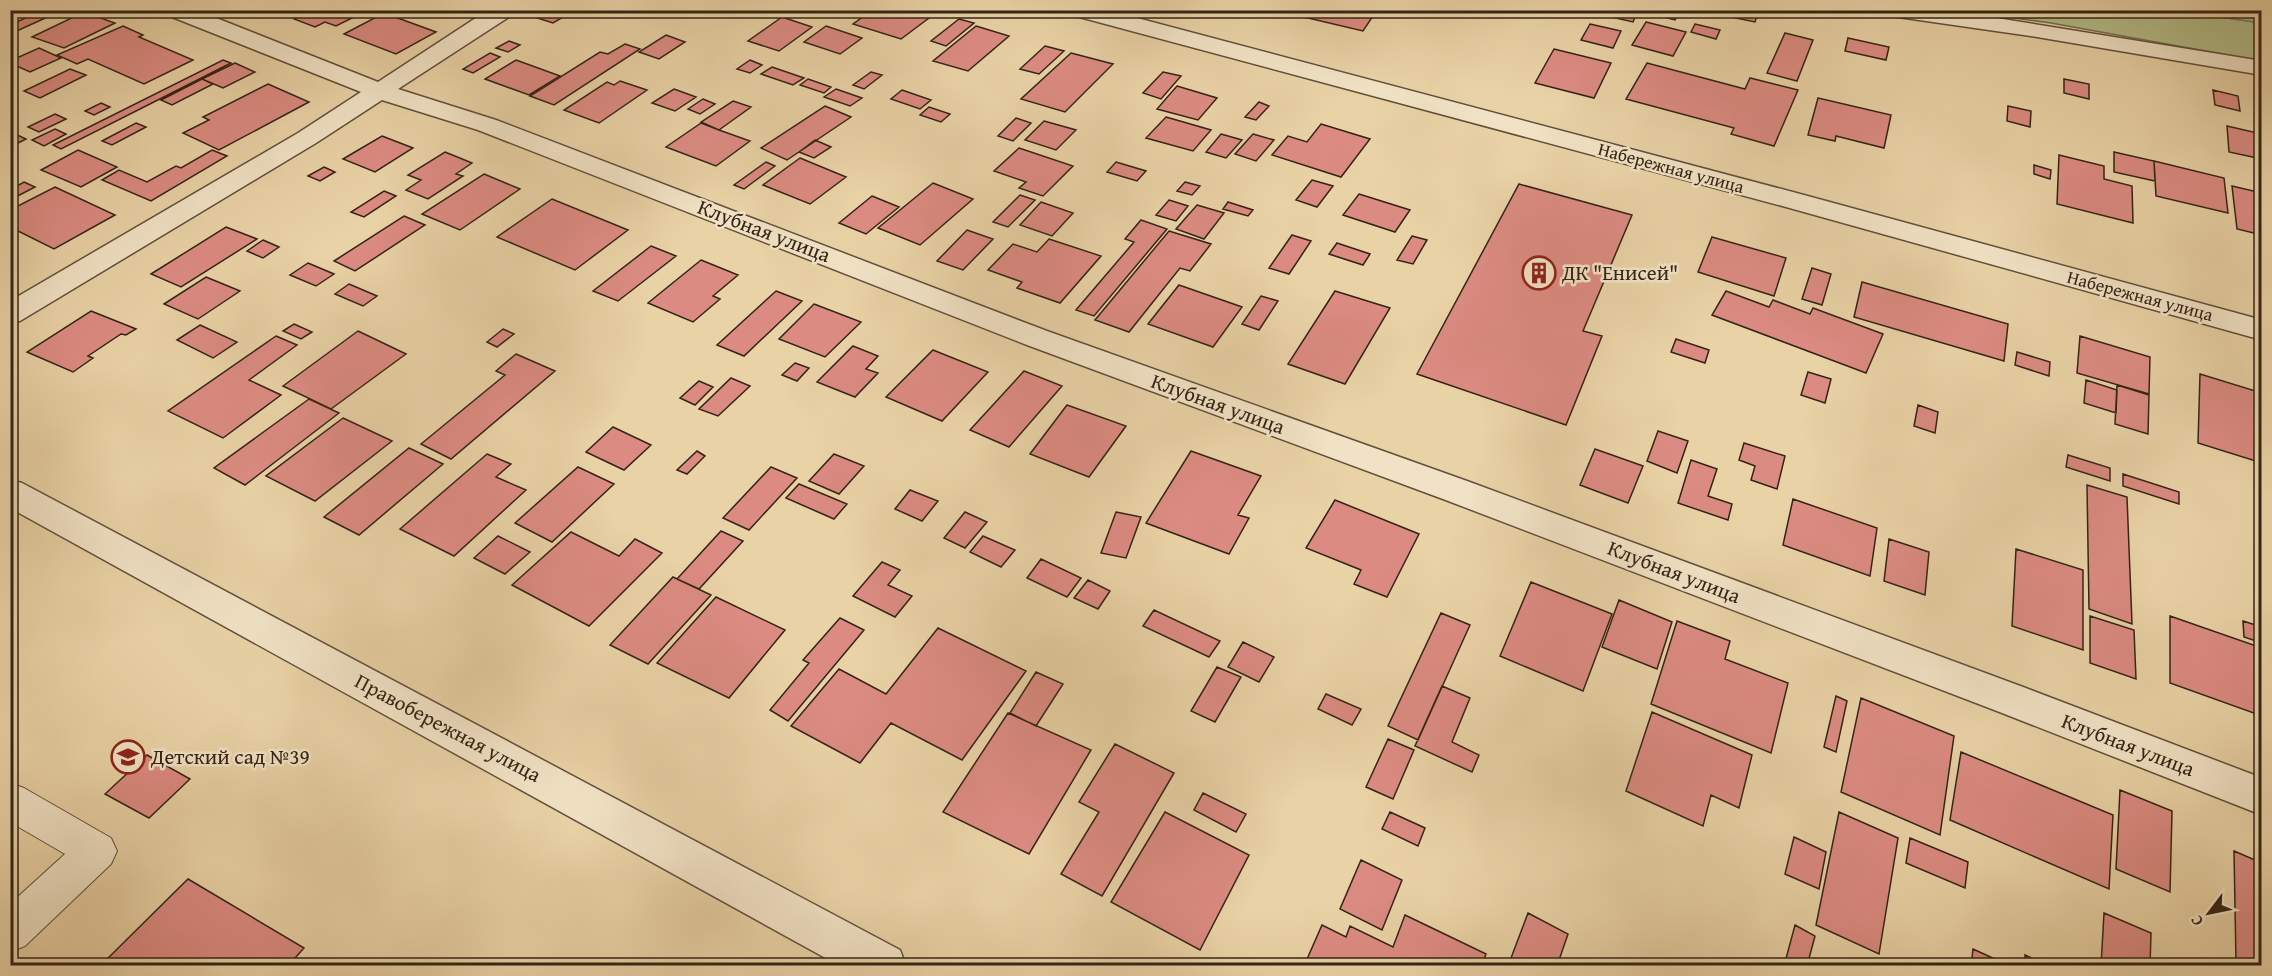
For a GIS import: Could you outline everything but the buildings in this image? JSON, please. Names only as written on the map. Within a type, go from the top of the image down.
[{"type":"street","name":"Клубная улица","points":[[175,10],[380,92],[487,125],[1036,338],[1455,490],[2010,699],[2262,797]]},
{"type":"street","points":[[10,314],[307,138],[504,10]]},
{"type":"street","name":"Набережная улица","points":[[1080,10],[1795,201],[2262,330]]},
{"type":"street","points":[[1898,10],[2037,30],[2262,68]]},
{"type":"street","name":"Правобережная улица","points":[[10,492],[211,602],[606,812],[884,966]]},
{"type":"lane","points":[[10,801],[97,851],[10,932]]},
{"type":"green space","points":[[1964,11],[2180,11],[2261,23],[2261,61],[2051,23]]},
{"type":"shaded area","points":[[2180,11],[2261,11],[2261,23]]},
{"type":"place","name":"ДК \"Енисей\"","points":[[1539,273]]},
{"type":"place","name":"Детский сад №39","points":[[128,757]]}]
